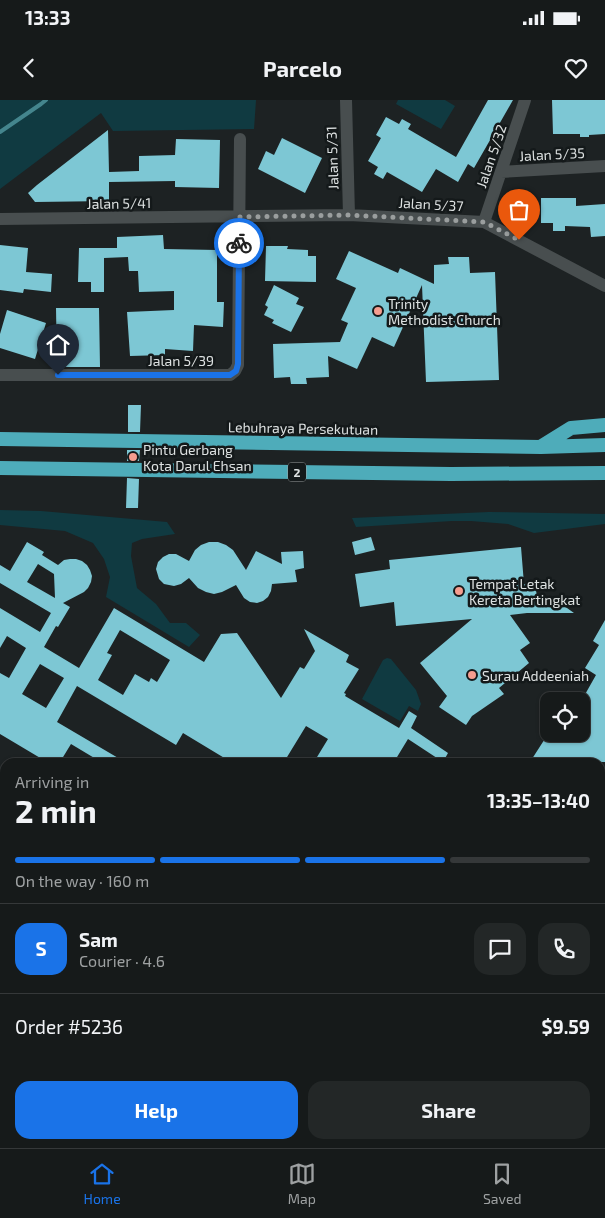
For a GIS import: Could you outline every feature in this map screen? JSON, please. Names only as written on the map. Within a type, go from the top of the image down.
[{"type":"highway","points":[[541,447],[571,428],[605,425]]},
{"type":"highway","name":"Lebuhraya Persekutuan","points":[[0,439],[541,447],[605,445]]},
{"type":"highway","name":"2","points":[[0,468],[452,474],[601,473]]},
{"type":"street","name":"Jalan 5/31","points":[[346,100],[349,215]]},
{"type":"street","name":"Jalan 5/32","points":[[484,222],[526,100]]},
{"type":"street","points":[[239,217],[240,139]]},
{"type":"street","name":"Jalan 5/35","points":[[501,172],[605,166]]},
{"type":"street","name":"Jalan 5/37","points":[[239,217],[349,215],[484,222],[605,286]]},
{"type":"street","name":"Jalan 5/41","points":[[0,219],[239,217]]},
{"type":"street","name":"Jalan 5/39","points":[[0,375],[230,375],[236,371],[238,364],[239,217]]},
{"type":"shaded area","points":[[0,100],[256,100],[254,129],[113,131],[101,113],[0,189]]},
{"type":"shaded area","points":[[398,100],[445,100],[455,106],[441,129],[396,104]]},
{"type":"shaded area","points":[[0,510],[41,511],[167,522],[175,534],[142,539],[132,543],[131,556],[137,588],[156,604],[170,623],[186,623],[200,635],[189,647],[106,597],[110,577],[104,559],[93,543],[65,531],[0,525]]},
{"type":"shaded area","points":[[489,512],[605,514],[605,524],[534,533],[508,524],[471,521],[356,527],[352,518]]},
{"type":"shaded area","points":[[391,659],[416,690],[421,704],[418,711],[409,706],[400,721],[362,699],[383,660]]},
{"type":"building","points":[[488,100],[513,100],[474,168],[468,164],[458,182],[436,169],[422,192],[387,172],[383,179],[374,174],[378,167],[368,161],[381,138],[376,135],[386,117],[399,124],[402,119],[411,124],[408,129],[456,157]]},
{"type":"building","points":[[552,100],[605,100],[605,134],[580,137],[580,134],[553,134]]},
{"type":"building","points":[[108,130],[109,172],[139,171],[139,156],[175,155],[176,139],[220,140],[219,188],[175,187],[175,181],[109,182],[109,201],[35,202],[28,193]]},
{"type":"building","points":[[282,138],[322,158],[305,193],[258,169],[266,151],[274,155]]},
{"type":"building","points":[[541,198],[576,198],[576,206],[605,204],[605,236],[591,237],[590,227],[565,226],[565,231],[553,231],[553,223],[541,223]]},
{"type":"building","points":[[163,235],[164,249],[217,250],[217,302],[224,302],[223,327],[194,325],[193,351],[165,349],[165,355],[130,356],[127,312],[174,310],[174,291],[139,292],[138,271],[129,271],[128,257],[104,258],[104,292],[91,292],[91,282],[78,282],[79,248],[117,248],[117,237]]},
{"type":"building","points":[[0,245],[28,248],[26,272],[52,274],[51,292],[24,289],[23,293],[0,290]]},
{"type":"building","points":[[266,246],[288,246],[287,249],[308,250],[308,256],[316,256],[316,282],[265,281]]},
{"type":"building","points":[[349,251],[398,273],[400,268],[434,284],[434,265],[449,264],[448,257],[469,257],[470,273],[495,272],[499,380],[426,382],[422,285],[394,347],[372,337],[357,369],[328,356],[329,377],[306,378],[307,384],[291,384],[290,377],[274,378],[273,344],[340,342],[348,323],[341,320],[356,288],[336,279]]},
{"type":"building","points":[[274,285],[299,298],[296,304],[304,307],[291,332],[272,323],[274,320],[264,315],[268,307],[265,305]]},
{"type":"building","points":[[56,308],[99,308],[100,367],[57,367]]},
{"type":"building","points":[[7,310],[46,323],[35,359],[0,348],[0,334]]},
{"type":"building","points":[[128,405],[141,405],[140,432],[128,432]]},
{"type":"building","points":[[127,450],[140,450],[139,461],[127,461]]},
{"type":"building","points":[[127,478],[139,479],[138,508],[126,508]]},
{"type":"building","points":[[371,537],[375,550],[355,555],[352,542]]},
{"type":"building","points":[[27,542],[44,552],[42,555],[58,565],[64,560],[76,559],[87,565],[92,576],[88,588],[63,603],[70,607],[44,647],[79,668],[114,608],[204,662],[221,634],[237,633],[281,698],[300,667],[304,669],[315,651],[304,629],[349,655],[346,662],[359,669],[344,693],[346,694],[345,696],[399,728],[409,711],[417,716],[411,728],[448,753],[445,758],[437,758],[408,739],[396,758],[316,758],[328,739],[306,726],[286,758],[224,758],[183,733],[176,745],[77,686],[57,722],[118,758],[94,758],[71,744],[62,758],[40,758],[0,734],[0,673],[9,678],[26,648],[7,636],[0,648],[0,608],[40,632],[51,613],[0,583],[0,565],[10,571]],"holes":[[[38,564],[54,574],[55,598],[27,582]],[[120,630],[170,660],[157,682],[151,678],[149,682],[135,674],[123,695],[98,680],[112,655],[107,653]],[[40,664],[64,678],[46,708],[22,694]]]},
{"type":"building","points":[[209,542],[218,542],[233,550],[246,570],[256,551],[282,564],[281,552],[303,551],[304,568],[295,570],[297,582],[272,584],[268,597],[257,603],[250,602],[244,598],[236,585],[214,594],[198,588],[189,578],[181,584],[174,586],[164,584],[159,579],[156,569],[158,562],[163,557],[169,554],[176,554],[189,561],[195,550]]},
{"type":"building","points":[[521,547],[524,584],[535,583],[538,604],[560,603],[574,613],[510,615],[530,643],[520,650],[529,663],[499,688],[504,694],[472,716],[466,725],[439,707],[447,696],[420,663],[472,619],[396,626],[394,602],[360,607],[355,574],[390,569],[389,560]]},
{"type":"building","points":[[605,620],[605,758],[533,758],[543,742],[590,742],[590,692],[586,692],[596,675],[585,668],[599,645],[593,641]]},
{"type":"waterway","points":[[0,132],[46,100]]},
{"type":"way so far","points":[[239,243],[239,217],[349,215],[484,222],[519,240]]},
{"type":"place","name":"Trinity Methodist Church","points":[[378,311]]},
{"type":"place","name":"Pintu Gerbang Kota Darul Ehsan","points":[[133,457]]},
{"type":"place","name":"Tempat Letak Kereta Bertingkat","points":[[459,591]]},
{"type":"place","name":"Surau Addeeniah","points":[[472,675]]},
{"type":"route","points":[[58,375],[230,375],[236,371],[238,364],[239,243]]}]
